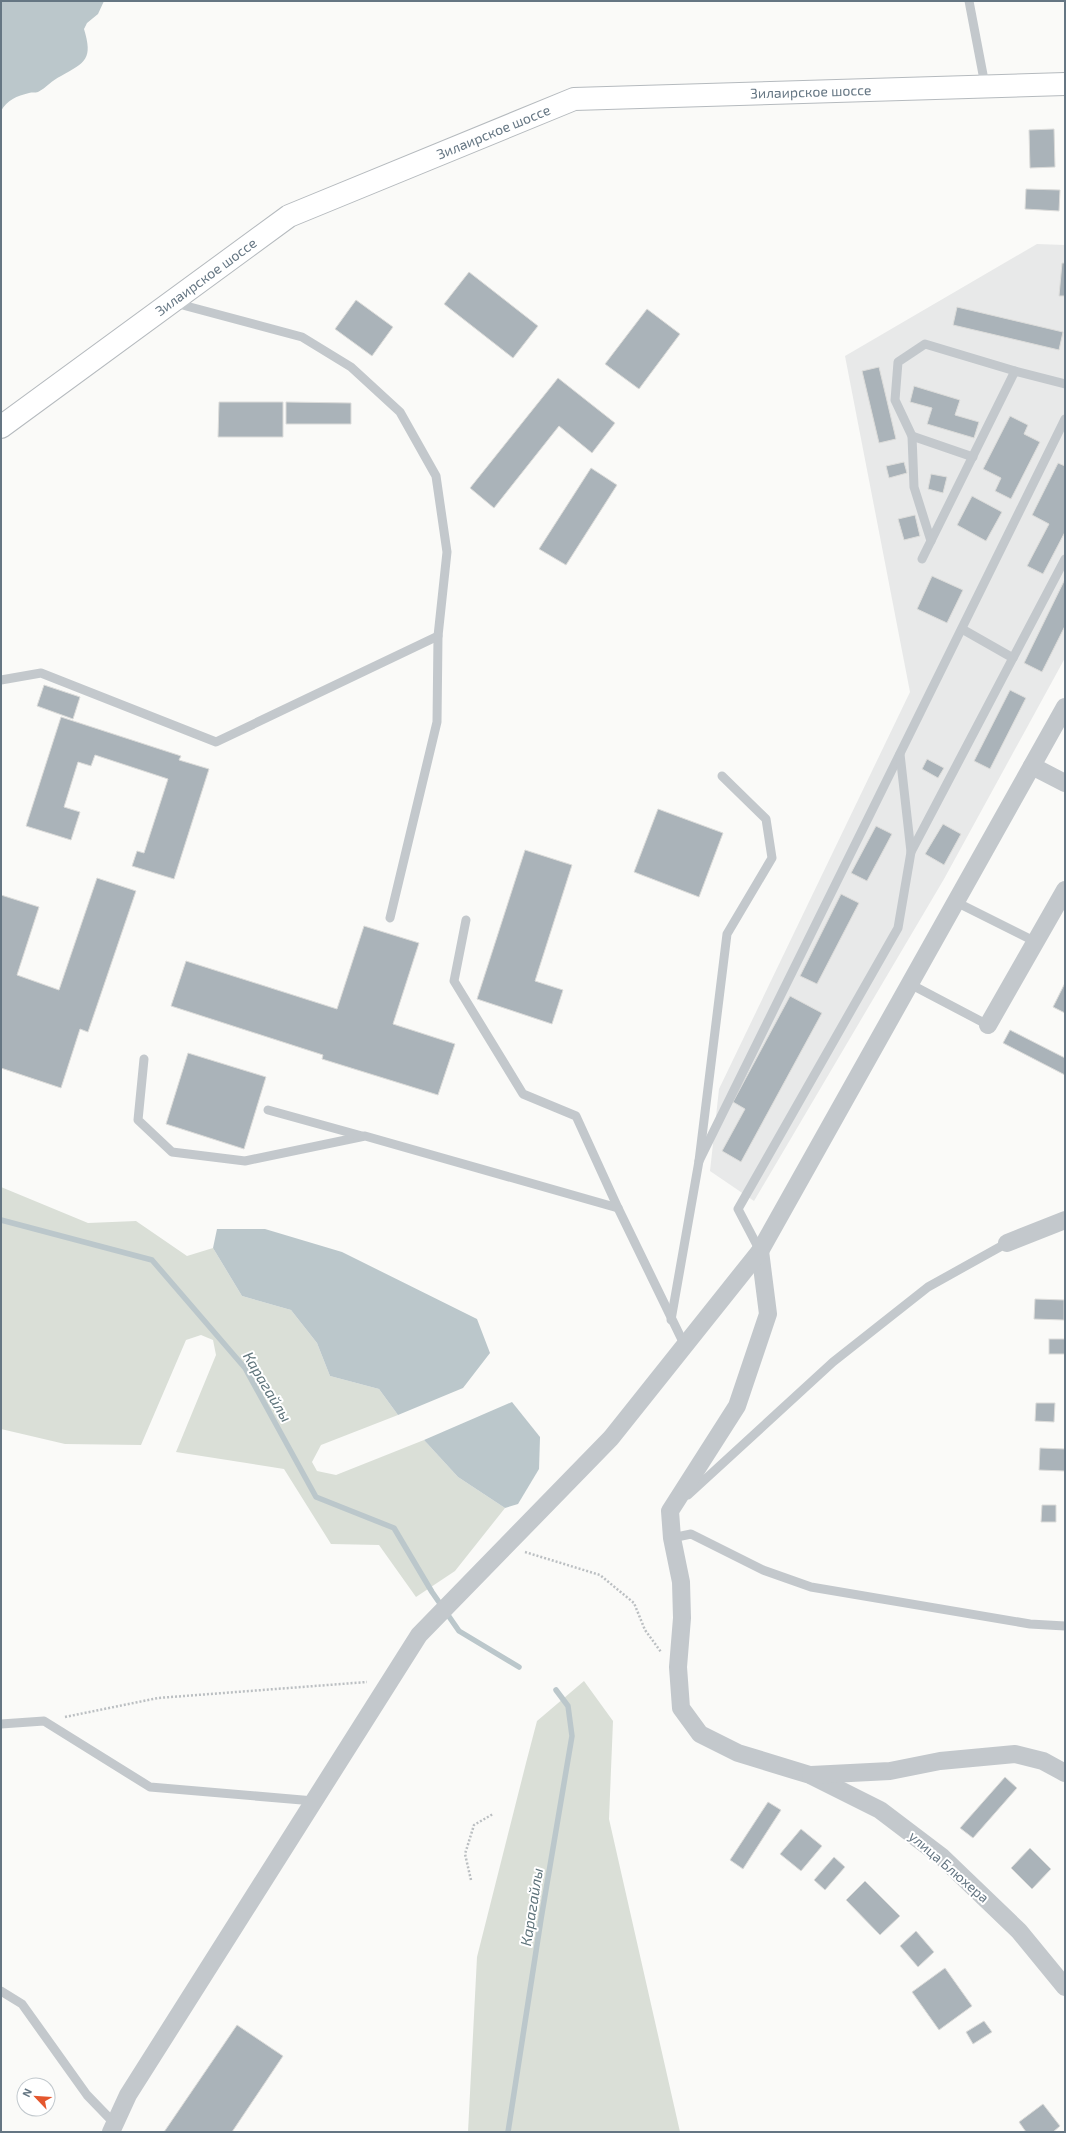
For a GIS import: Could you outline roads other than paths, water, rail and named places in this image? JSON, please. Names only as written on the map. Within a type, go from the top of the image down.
[{"type":"main road","name":"Зилаирское шоссе","points":[[1,427],[289,216],[574,99],[985,85],[1065,84]]},
{"type":"street","points":[[113,2128],[128,2096],[419,1635],[611,1438],[760,1251],[1065,707]]},
{"type":"street","points":[[1032,766],[1065,783]]},
{"type":"street","points":[[988,1026],[1065,890]]},
{"type":"street","points":[[1007,1243],[1065,1220]]},
{"type":"street","points":[[760,1251],[768,1314],[737,1406],[670,1511],[672,1538],[681,1582],[682,1618],[679,1678],[680,1708],[700,1734],[738,1753],[810,1775],[890,1771],[940,1761],[1015,1754],[1042,1761],[1065,1773]]},
{"type":"street","name":"улица Блюхера","points":[[810,1775],[880,1810],[942,1857],[1019,1931],[1065,1987]]},
{"type":"lane","points":[[969,1],[985,85]]},
{"type":"lane","points":[[172,302],[302,337],[351,367],[400,412],[436,476],[447,552],[438,636],[437,722],[390,918]]},
{"type":"lane","points":[[931,541],[914,486],[912,436],[895,400],[898,362],[925,344],[1015,371],[1065,384]]},
{"type":"lane","points":[[922,559],[1015,371]]},
{"type":"lane","points":[[698,1161],[1065,419]]},
{"type":"lane","points":[[912,436],[972,457]]},
{"type":"lane","points":[[911,852],[1065,559]]},
{"type":"lane","points":[[962,629],[1013,658]]},
{"type":"lane","points":[[1,680],[41,673],[216,742],[438,636]]},
{"type":"lane","points":[[760,1251],[738,1209],[898,928],[911,852],[900,753]]},
{"type":"lane","points":[[672,1320],[698,1161],[727,934],[772,858],[766,819],[722,776]]},
{"type":"lane","points":[[956,902],[1036,942]]},
{"type":"lane","points":[[466,920],[454,981],[523,1094],[576,1116],[618,1208],[685,1346]]},
{"type":"lane","points":[[910,984],[988,1026]]},
{"type":"lane","points":[[144,1059],[138,1120],[172,1152],[245,1161],[365,1136]]},
{"type":"lane","points":[[268,1110],[618,1208]]},
{"type":"lane","points":[[670,1511],[833,1362],[928,1287],[1007,1243]]},
{"type":"lane","points":[[672,1538],[691,1534],[763,1570],[811,1587],[1030,1624],[1065,1626]]},
{"type":"lane","points":[[1,1724],[44,1721],[150,1787],[314,1801]]},
{"type":"lane","points":[[1,1991],[22,2004],[87,2095],[113,2128]]},
{"type":"waterway","name":"Карагайлы","points":[[1,1220],[152,1260],[245,1368],[316,1497],[394,1528],[432,1592],[459,1631],[519,1667]]},
{"type":"waterway","name":"Карагайлы","points":[[508,2132],[541,1919],[572,1736],[568,1706],[556,1690]]}]
